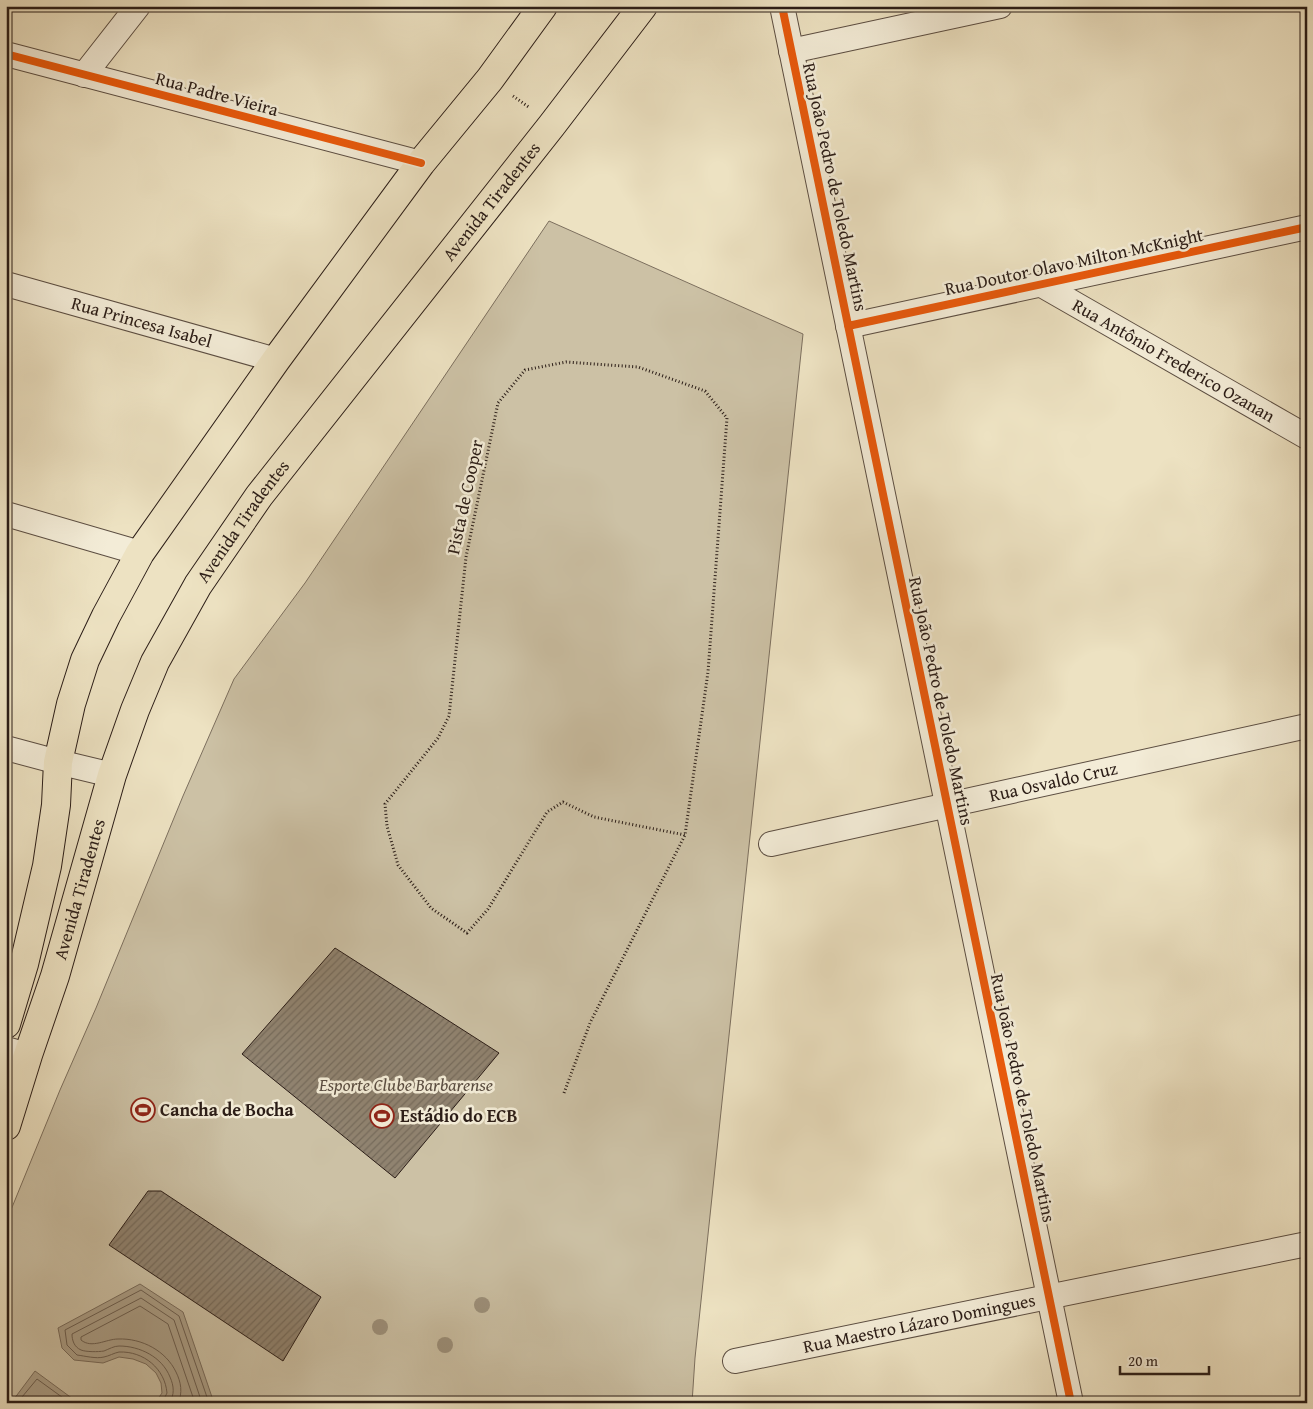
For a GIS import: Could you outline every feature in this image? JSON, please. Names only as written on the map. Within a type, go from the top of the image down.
[{"type":"main road","name":"Avenida Tiradentes","points":[[6,1024],[24,964],[47,866],[56,805],[58,762],[71,704],[84,660],[106,616],[140,553],[276,360],[421,163],[490,79],[544,6]]},
{"type":"main road","name":"Avenida Tiradentes","points":[[6,1126],[17,1052],[55,976],[112,775],[135,710],[155,662],[198,585],[259,496],[552,125],[643,6]]},
{"type":"street","points":[[84,75],[138,6]]},
{"type":"street","name":"Rua João Pedro de Toledo Martins","points":[[782,6],[1071,1403]]},
{"type":"street","points":[[791,51],[1000,6]]},
{"type":"street","name":"Rua Padre Vieira","points":[[6,54],[421,163]]},
{"type":"street","name":"Rua Doutor Olavo Milton McKnight","points":[[848,326],[1307,227]]},
{"type":"street","name":"Rua Princesa Isabel","points":[[6,284],[276,360]]},
{"type":"street","name":"Rua Antônio Frederico Ozanan","points":[[1040,284],[1307,437]]},
{"type":"street","points":[[6,514],[140,553]]},
{"type":"street","name":"Rua Osvaldo Cruz","points":[[771,844],[1307,726]]},
{"type":"street","points":[[6,748],[112,775]]},
{"type":"street","name":"Rua Maestro Lázaro Domingues","points":[[735,1361],[1307,1244]]},
{"type":"path","points":[[490,79],[552,125]]},
{"type":"path","points":[[564,1094],[590,1023],[685,835]]},
{"type":"green space","name":"Esporte Clube Barbarense","points":[[549,221],[803,334],[695,1358],[692,1403],[6,1403],[6,1222],[183,796],[234,679],[305,583]]},
{"type":"water","points":[[140,1284],[183,1312],[214,1403],[155,1403],[162,1393],[161,1383],[156,1373],[146,1364],[133,1359],[119,1357],[103,1363],[74,1360],[62,1348],[58,1328]]},
{"type":"water","points":[[35,1371],[73,1399],[71,1403],[11,1403]]},
{"type":"building","name":"Estádio do ECB","points":[[335,948],[499,1053],[395,1178],[242,1054]]},
{"type":"building","points":[[148,1191],[161,1191],[321,1297],[283,1361],[109,1245]]},
{"type":"cycle path","points":[[782,6],[1071,1403]]},
{"type":"cycle path","points":[[6,54],[421,163]]},
{"type":"cycle path","points":[[848,326],[1307,227]]},
{"type":"place","name":"Cancha de Bocha","points":[[143,1110]]},
{"type":"place","name":"Estádio do ECB","points":[[382,1116]]}]
